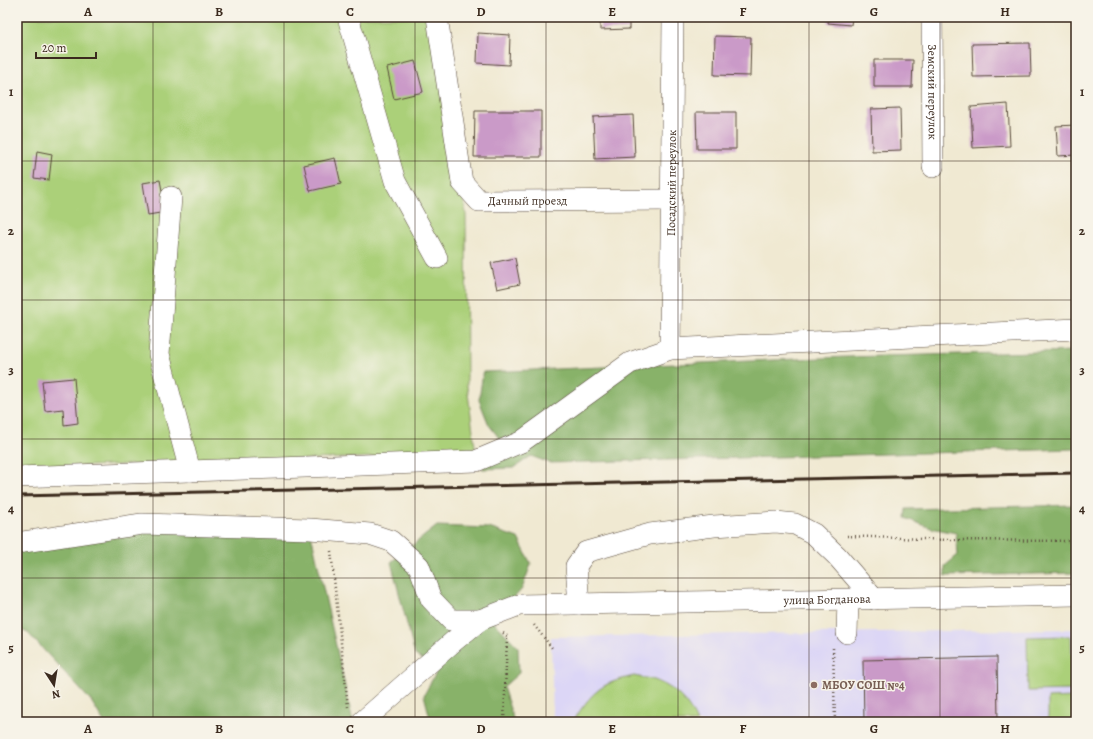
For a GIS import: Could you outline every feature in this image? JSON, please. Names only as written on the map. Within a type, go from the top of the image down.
[{"type":"street","points":[[348,17],[395,181],[437,258]]},
{"type":"street","name":"Посадский переулок","points":[[670,349],[674,17]]},
{"type":"street","name":"Земский переулок","points":[[932,17],[933,167]]},
{"type":"street","name":"Дачный проезд","points":[[437,18],[462,182],[479,201],[672,200]]},
{"type":"street","points":[[171,197],[160,354],[190,471]]},
{"type":"street","points":[[17,477],[476,461],[521,442],[630,363],[670,349],[1076,329]]},
{"type":"street","points":[[579,604],[576,566],[586,552],[650,534],[714,526],[776,522],[795,524],[814,534],[837,556],[874,599]]},
{"type":"street","points":[[17,543],[142,524],[310,528],[370,534],[392,541],[419,566],[431,599],[452,620],[480,620]]},
{"type":"street","name":"улица Богданова","points":[[480,620],[519,605],[1076,595]]},
{"type":"street","points":[[840,637],[848,600]]},
{"type":"street","points":[[355,718],[480,620]]},
{"type":"path","points":[[328,530],[355,718]]},
{"type":"path","points":[[846,536],[948,540],[1076,541]]},
{"type":"path","points":[[504,722],[507,636]]},
{"type":"path","points":[[835,722],[840,637]]},
{"type":"shaded area","name":"МБОУ СОШ №4","points":[[1076,629],[1076,722],[553,722],[551,637]]},
{"type":"green space","points":[[17,17],[437,17],[466,215],[467,386],[476,454],[17,468]]},
{"type":"green space","points":[[1076,351],[1076,449],[550,463],[531,456],[514,468],[482,469],[503,443],[489,425],[479,400],[483,372],[846,357]]},
{"type":"green space","points":[[1076,505],[1076,573],[945,576],[945,566],[958,555],[956,533],[931,528],[905,518],[906,509]]},
{"type":"green space","points":[[142,524],[310,529],[353,722],[104,722],[91,701],[28,633],[17,628],[17,543]]},
{"type":"green space","points":[[437,526],[489,528],[518,538],[531,564],[522,589],[493,621],[518,647],[519,673],[503,687],[513,718],[512,722],[431,722],[424,695],[438,669],[415,655],[391,562]]},
{"type":"green space","points":[[1071,636],[1073,690],[1028,691],[1027,637]]},
{"type":"green space","points":[[634,676],[653,680],[672,689],[687,704],[697,722],[573,722],[584,705],[598,690],[613,682]]},
{"type":"green space","points":[[1076,697],[1076,722],[1048,722],[1048,698]]},
{"type":"building","points":[[600,17],[629,17],[629,29],[600,30]]},
{"type":"building","points":[[829,17],[852,17],[851,25],[828,23]]},
{"type":"building","points":[[882,17],[907,17],[907,20],[881,19]]},
{"type":"building","points":[[478,33],[510,35],[509,65],[477,63]]},
{"type":"building","points":[[715,36],[751,37],[750,76],[714,75]]},
{"type":"building","points":[[1030,43],[1031,76],[973,77],[972,44]]},
{"type":"building","points":[[874,60],[913,60],[912,87],[874,87]]},
{"type":"building","points":[[415,61],[423,92],[394,99],[387,68]]},
{"type":"building","points":[[1008,104],[1010,146],[973,148],[971,107]]},
{"type":"building","points":[[900,108],[901,150],[872,151],[871,109]]},
{"type":"building","points":[[475,111],[541,111],[541,157],[474,157]]},
{"type":"building","points":[[696,112],[736,112],[736,149],[697,149]]},
{"type":"building","points":[[633,115],[635,157],[595,159],[593,117]]},
{"type":"building","points":[[1076,125],[1076,155],[1058,156],[1056,126]]},
{"type":"building","points":[[37,151],[52,154],[49,180],[34,178]]},
{"type":"building","points":[[335,158],[341,184],[310,191],[304,165]]},
{"type":"building","points":[[160,180],[166,212],[148,215],[143,183]]},
{"type":"building","points":[[515,258],[520,284],[497,289],[491,263]]},
{"type":"building","points":[[74,378],[78,423],[64,425],[63,409],[45,411],[42,381]]},
{"type":"building","points":[[997,657],[998,722],[864,722],[863,660]]},
{"type":"railway","points":[[17,496],[1076,473]]},
{"type":"place","name":"МБОУ СОШ №4","points":[[814,685]]}]
